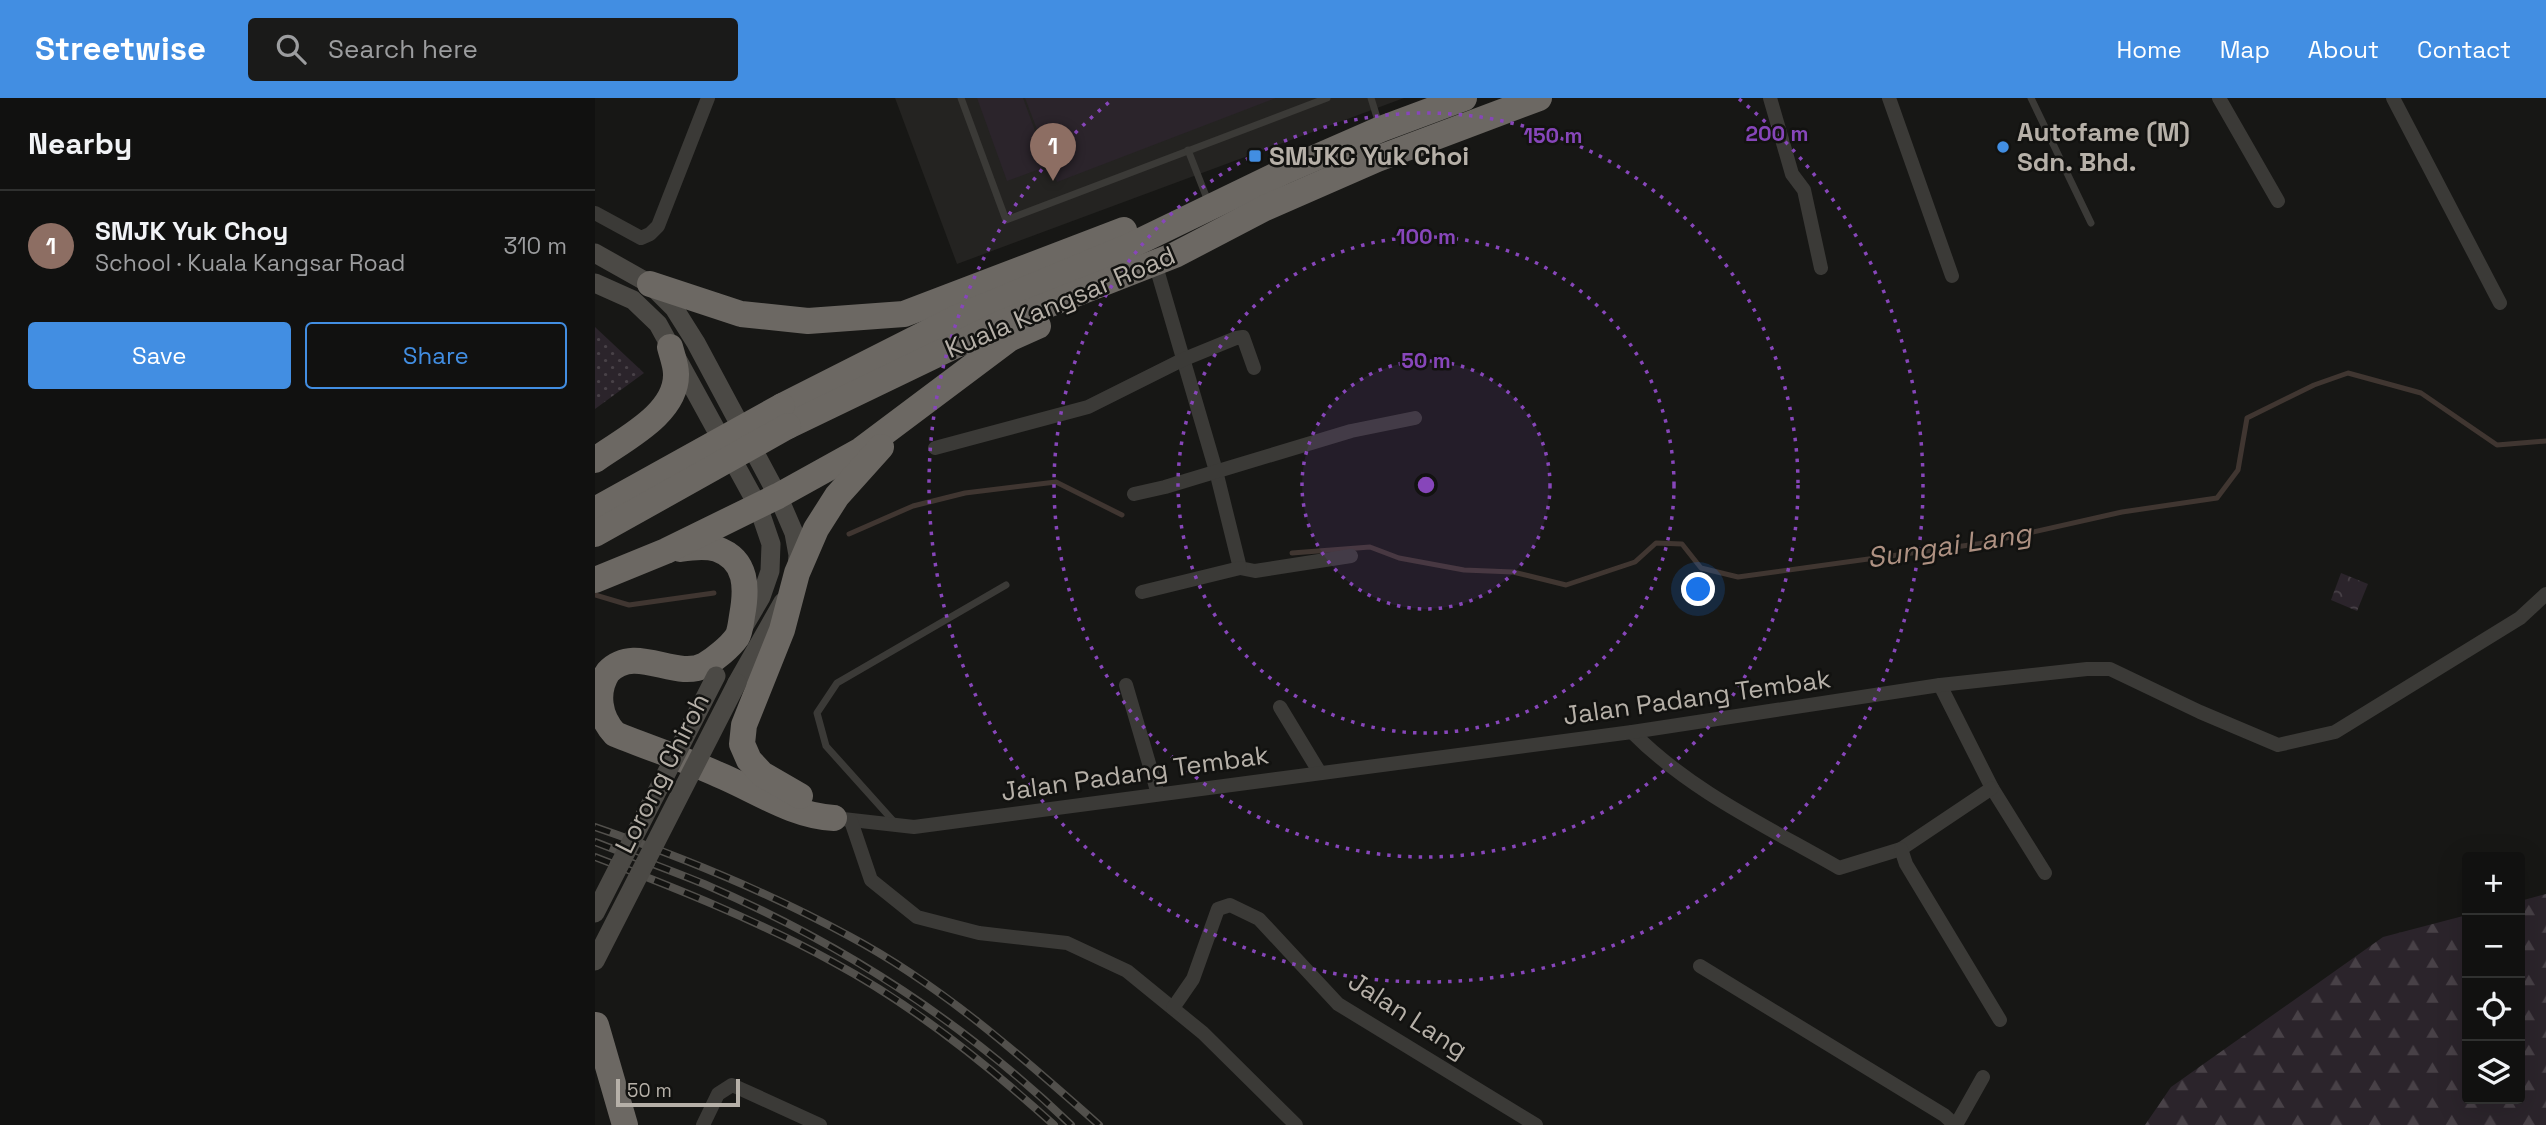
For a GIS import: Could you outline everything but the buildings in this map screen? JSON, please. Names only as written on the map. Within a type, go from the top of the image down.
[{"type":"highway","name":"Kuala Kangsar Road","points":[[595,510],[782,406],[954,319],[1130,246],[1285,171],[1391,125],[1464,98]]},
{"type":"highway","name":"Kuala Kangsar Road","points":[[595,534],[788,426],[1004,321],[1167,264],[1265,208],[1377,159],[1539,98]]},
{"type":"highway","points":[[650,284],[741,314],[808,321],[904,314],[1206,196],[1285,171]]},
{"type":"highway","points":[[595,580],[666,551],[768,501],[861,450],[1009,339],[1167,264]]},
{"type":"highway","points":[[595,460],[656,416],[672,398],[676,374],[670,347]]},
{"type":"highway","points":[[843,819],[762,774],[749,760],[742,744],[744,725],[782,630],[797,573],[816,529],[837,496],[912,412]]},
{"type":"highway","points":[[666,551],[700,546],[717,549],[739,566],[745,580],[746,593],[738,636],[702,667],[686,670],[644,660],[630,661],[608,671],[602,681],[597,707],[604,721],[615,734],[720,775],[760,795],[816,817],[843,819]]},
{"type":"highway","points":[[596,1025],[625,1125]]},
{"type":"main road","points":[[595,253],[650,284],[674,308],[696,343],[768,501]]},
{"type":"main road","points":[[595,283],[633,300],[658,324],[768,501],[794,533],[798,555],[797,573]]},
{"type":"main road","name":"Lorong Chiroh","points":[[595,913],[716,676],[761,597],[770,571],[768,501]]},
{"type":"main road","name":"Lorong Chiroh","points":[[595,961],[737,683],[797,573]]},
{"type":"street","points":[[595,213],[641,238],[658,226],[708,98]]},
{"type":"street","points":[[1391,125],[1432,98]]},
{"type":"street","points":[[1770,98],[1792,174],[1804,190],[1821,268]]},
{"type":"street","points":[[1889,98],[1952,276]]},
{"type":"street","points":[[2219,98],[2278,201]]},
{"type":"street","points":[[2393,98],[2500,303]]},
{"type":"street","points":[[1167,264],[1182,360],[1216,471],[1240,568]]},
{"type":"street","points":[[935,447],[1087,407],[1182,360],[1243,337],[1254,368]]},
{"type":"street","points":[[1134,494],[1352,431],[1415,418]]},
{"type":"street","points":[[1142,592],[1240,568],[1255,571],[1351,556]]},
{"type":"street","name":"Jalan Padang Tembak","points":[[843,819],[914,827],[1632,732],[1940,685],[2110,669],[2278,745],[2335,732],[2520,618],[2546,594]]},
{"type":"street","points":[[1126,685],[1158,794]]},
{"type":"street","points":[[1940,685],[1992,788],[2045,873]]},
{"type":"street","points":[[1280,707],[1320,773]]},
{"type":"street","points":[[1632,732],[1683,778],[1839,868],[1901,849],[1992,788]]},
{"type":"street","points":[[843,819],[871,880],[917,917],[979,933],[1067,943],[1127,971],[1203,1033],[1296,1125]]},
{"type":"street","points":[[1901,849],[1906,864],[2000,1020]]},
{"type":"street","name":"Jalan Lang","points":[[1173,1009],[1193,979],[1218,909],[1230,905],[1259,919],[1338,1004],[1536,1125]]},
{"type":"street","points":[[1700,966],[1944,1115],[1955,1125],[1983,1077]]},
{"type":"street","points":[[703,1125],[718,1094],[731,1084],[820,1125]]},
{"type":"lane","points":[[961,98],[1006,220],[1327,98]]},
{"type":"lane","points":[[1371,98],[1391,125]]},
{"type":"lane","points":[[2031,98],[2091,223]]},
{"type":"lane","points":[[1188,150],[1206,196]]},
{"type":"lane","points":[[898,826],[826,746],[817,713],[837,683],[1006,585]]},
{"type":"shaded area","points":[[895,98],[1404,98],[957,264]]},
{"type":"green space","points":[[977,98],[1023,98],[1048,166],[1007,181]]},
{"type":"green space","points":[[1025,98],[1276,98],[1057,182]]},
{"type":"green space","points":[[595,327],[644,373],[595,409]]},
{"type":"green space","points":[[2341,573],[2368,584],[2357,611],[2331,600]]},
{"type":"green space","points":[[2546,894],[2546,1125],[2145,1125],[2171,1087],[2383,937],[2462,916],[2462,1104],[2525,1104],[2525,900]]},
{"type":"waterway","name":"Sungai Lang","points":[[1292,553],[1370,547],[1399,558],[1464,570],[1513,572],[1566,585],[1635,562],[1656,543],[1682,544],[1701,568],[1738,577],[1984,543],[2122,512],[2217,498],[2238,470],[2247,418],[2314,385],[2348,373],[2421,393],[2497,445],[2546,441]]},
{"type":"waterway","name":"Sungai Lang","points":[[849,534],[913,506],[965,493],[1056,482],[1122,515]]},
{"type":"waterway","points":[[595,595],[629,605],[714,593]]},
{"type":"railway","points":[[595,827],[660,850],[756,890],[883,955],[979,1023],[1099,1125]]},
{"type":"railway","points":[[595,842],[690,878],[754,907],[851,959],[944,1019],[988,1052],[1071,1125]]},
{"type":"railway","points":[[595,857],[745,918],[863,979],[948,1037],[1054,1125]]},
{"type":"place","name":"Autofame (M) Sdn. Bhd.","points":[[2003,147]]},
{"type":"place","name":"SMJKC Yuk Choi","points":[[1255,156]]},
{"type":"place","name":"SMJK Yuk Choy","points":[[1053,181]]}]
